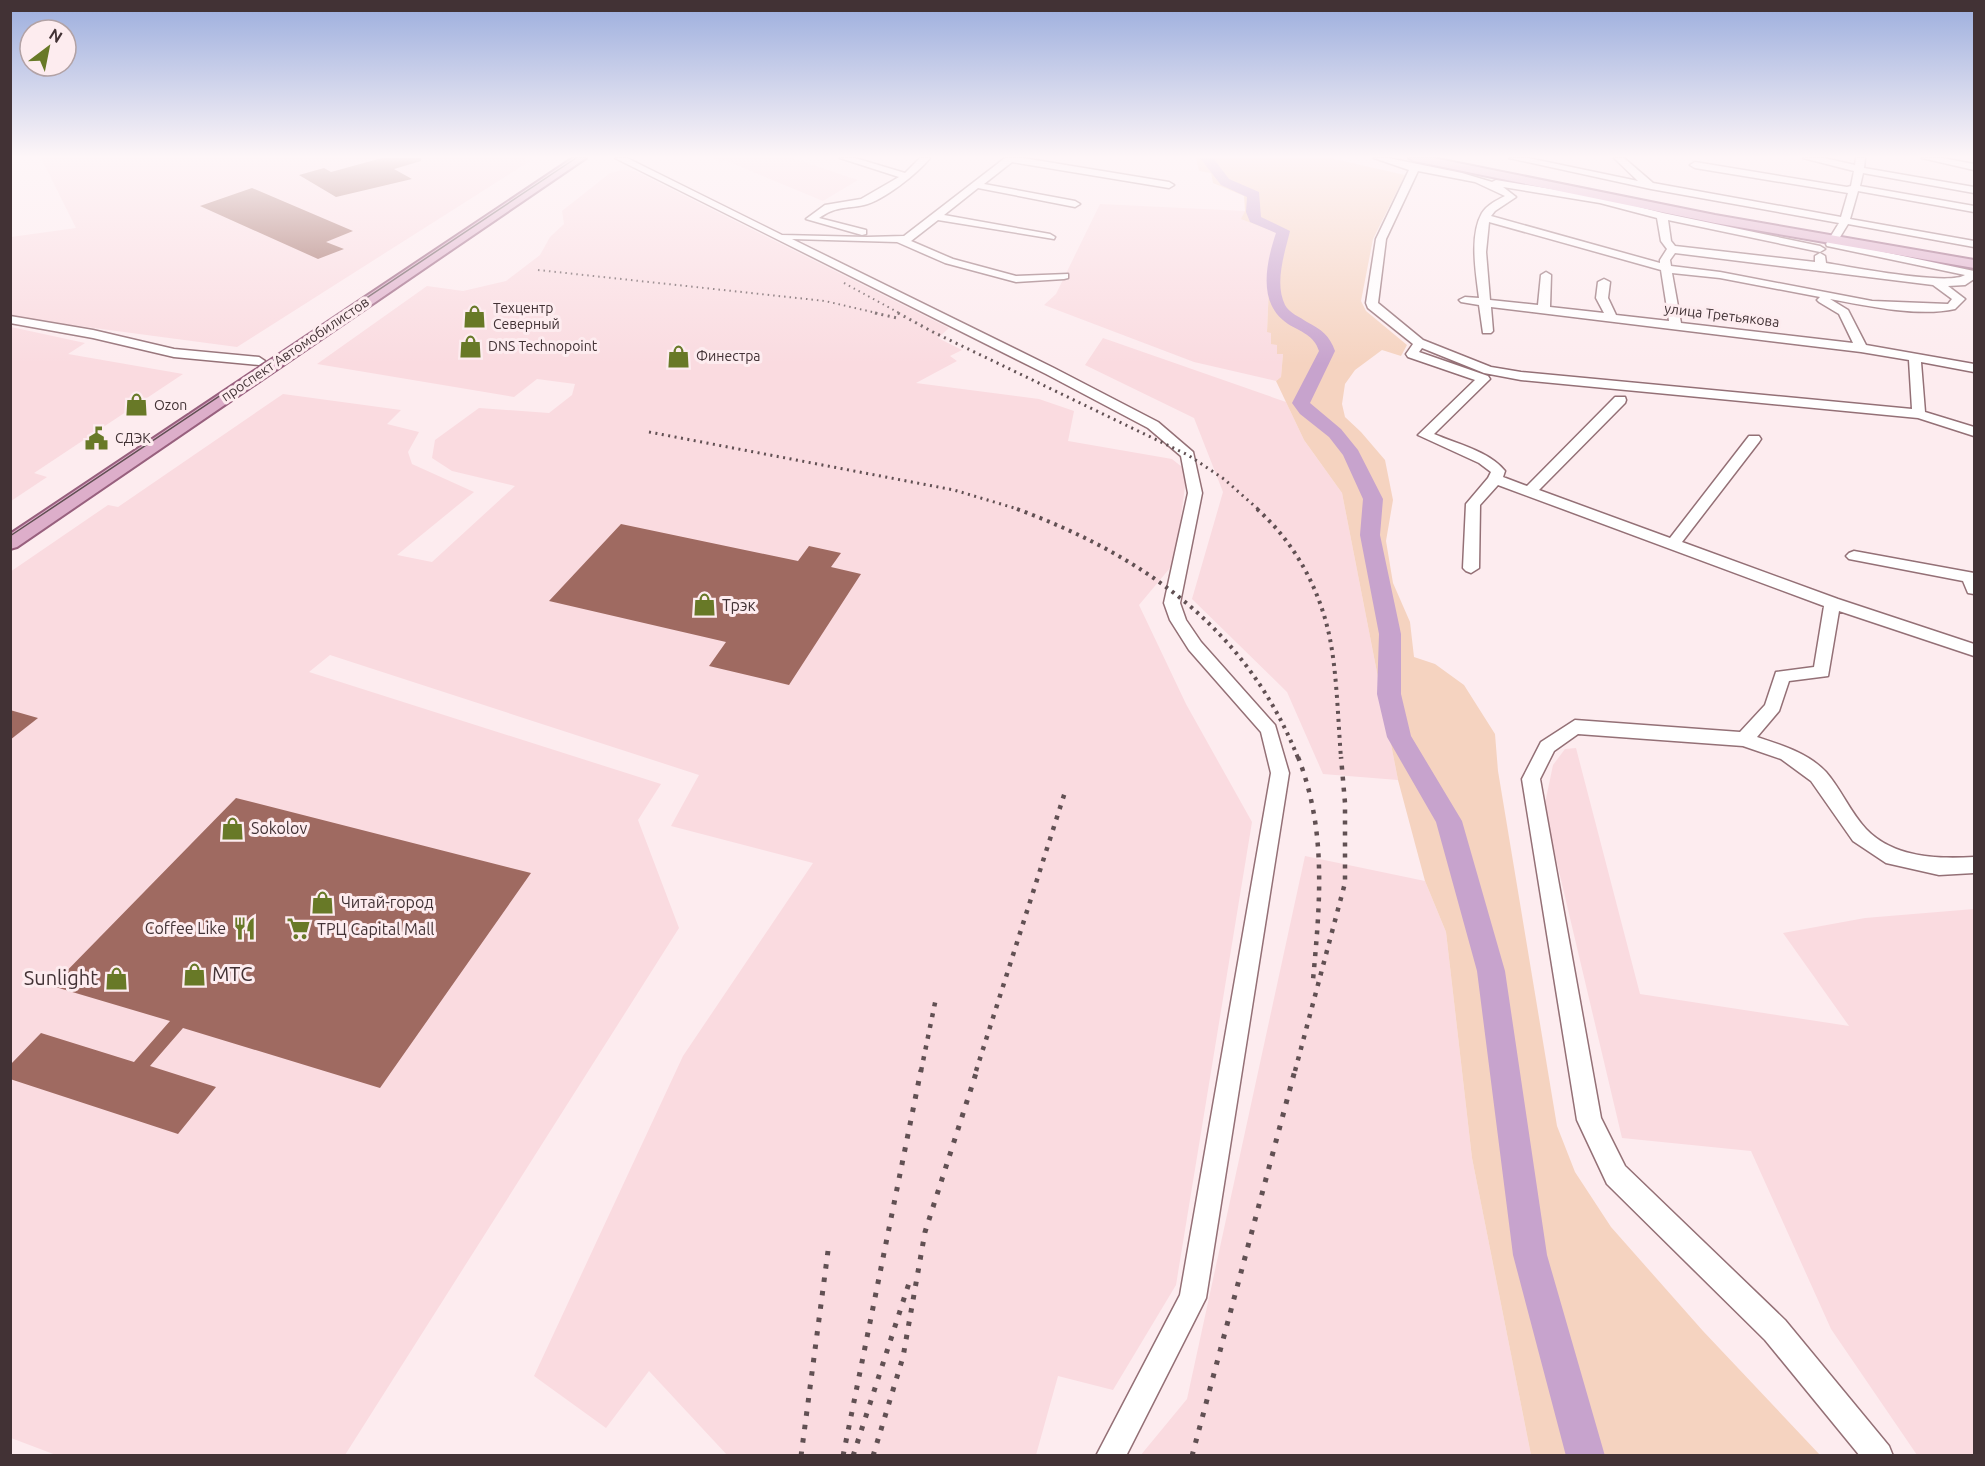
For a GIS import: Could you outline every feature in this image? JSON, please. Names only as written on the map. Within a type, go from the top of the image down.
[{"type":"main road","name":"проспект Автомобилистов","points":[[10,527],[463,226]]},
{"type":"main road","name":"проспект Автомобилистов","points":[[10,543],[478,226]]},
{"type":"main road","points":[[1753,226],[1974,271]]},
{"type":"street","points":[[765,226],[1050,370],[1153,425],[1188,455],[1195,493],[1172,603],[1178,620],[1195,646],[1269,730],[1280,773],[1193,1298],[1110,1455]]},
{"type":"street","points":[[786,236],[800,226]]},
{"type":"street","points":[[840,226],[862,232],[868,236],[867,240]]},
{"type":"street","points":[[786,236],[900,240],[911,237],[925,226]]},
{"type":"street","points":[[990,226],[1050,237]]},
{"type":"street","points":[[1386,226],[1381,239],[1372,303],[1374,308],[1419,343],[1480,367],[1521,376],[1919,414],[1963,426],[1974,432]]},
{"type":"street","points":[[1483,226],[1481,255],[1487,331]]},
{"type":"street","points":[[1516,226],[1668,269],[1720,275],[1810,294],[1907,307],[1951,308],[1959,299]]},
{"type":"street","points":[[1664,226],[1666,241],[1672,249],[1936,282],[1961,283],[1974,271]]},
{"type":"street","points":[[1712,226],[1820,249],[1832,242],[1842,226]]},
{"type":"street","points":[[1875,226],[1974,244]]},
{"type":"street","points":[[900,240],[949,261],[1017,279],[1064,276]]},
{"type":"street","points":[[1672,249],[1665,260],[1675,324]]},
{"type":"street","points":[[1820,249],[1821,266]]},
{"type":"street","points":[[1544,308],[1546,275]]},
{"type":"street","points":[[1604,282],[1602,298],[1611,316]]},
{"type":"street","points":[[1936,282],[1959,299],[1974,304]]},
{"type":"street","points":[[1810,294],[1844,312],[1861,348]]},
{"type":"street","name":"улица Третьякова","points":[[1465,300],[1861,348],[1974,368]]},
{"type":"street","points":[[10,320],[93,334],[174,353],[259,361]]},
{"type":"street","points":[[1419,343],[1413,354],[1484,379],[1425,435],[1484,460],[1498,471],[1495,479],[1473,504],[1471,567]]},
{"type":"street","points":[[1915,358],[1919,414]]},
{"type":"street","points":[[1529,492],[1620,400]]},
{"type":"street","points":[[1672,545],[1754,439]]},
{"type":"street","points":[[1495,479],[1832,603],[1974,650]]},
{"type":"street","points":[[1854,556],[1970,577],[1974,589]]},
{"type":"street","points":[[1744,738],[1773,707],[1782,676],[1822,672],[1832,603]]},
{"type":"street","points":[[1879,1455],[1774,1330],[1616,1175],[1589,1120],[1531,779],[1547,747],[1575,727],[1744,738],[1787,754],[1818,776],[1860,835],[1893,856],[1939,867],[1974,865]]},
{"type":"shaded area","points":[[427,226],[237,347],[11,317],[11,237],[76,228]]},
{"type":"shaded area","points":[[561,226],[746,226],[949,328],[938,338],[962,350],[950,356],[957,361],[916,383],[1039,399],[1074,411],[1068,441],[1172,459],[1187,471],[1175,562],[1139,605],[1186,704],[1252,822],[1176,1285],[1113,1390],[1058,1376],[1036,1455],[728,1456],[649,1371],[606,1428],[534,1376],[683,1056],[813,863],[671,826],[699,775],[330,655],[309,672],[661,784],[638,820],[679,928],[345,1455],[56,1455],[11,1438],[10,572],[108,505],[118,507],[283,394],[401,410],[387,424],[419,432],[408,452],[412,464],[474,492],[397,555],[432,562],[515,486],[452,471],[432,458],[435,440],[479,408],[549,413],[572,395],[575,384],[537,379],[514,397],[317,364],[427,286],[463,291],[506,281],[540,255],[550,237]]},
{"type":"shaded area","points":[[1089,226],[1261,226],[1277,233],[1270,263],[1267,332],[1272,332],[1283,354],[1281,377],[1276,381],[1194,362],[1044,305],[1056,294]]},
{"type":"shaded area","points":[[1260,226],[1379,226],[1373,239],[1361,301],[1366,311],[1407,345],[1401,356],[1382,350],[1355,370],[1345,384],[1342,404],[1345,417],[1385,460],[1393,500],[1386,541],[1393,583],[1410,622],[1414,657],[1435,664],[1464,685],[1495,734],[1498,771],[1557,1126],[1575,1172],[1611,1227],[1703,1331],[1820,1455],[1531,1455],[1472,1158],[1446,932],[1425,881],[1398,780],[1342,493],[1304,440],[1276,381],[1281,377],[1283,354],[1277,354],[1277,345],[1271,344],[1271,333],[1267,332],[1270,263],[1277,233]]},
{"type":"shaded area","points":[[11,327],[85,343],[68,354],[183,374],[34,473],[47,477],[11,501]]},
{"type":"shaded area","points":[[1103,338],[1286,402],[1304,440],[1342,493],[1398,780],[1323,774],[1287,692],[1192,599],[1223,492],[1194,418],[1085,365]]},
{"type":"shaded area","points":[[1576,748],[1640,994],[1849,1026],[1783,933],[1865,918],[1974,909],[1974,1455],[1917,1455],[1831,1329],[1751,1151],[1622,1138],[1544,808],[1553,765],[1565,749]]},
{"type":"shaded area","points":[[1305,856],[1425,881],[1446,932],[1472,1158],[1531,1455],[1140,1456],[1187,1399]]},
{"type":"building","points":[[245,226],[342,226],[353,231],[326,242],[344,249],[318,259]]},
{"type":"building","name":"Трэк","points":[[621,524],[798,561],[809,546],[841,553],[831,567],[861,574],[789,685],[709,666],[726,642],[549,601]]},
{"type":"building","points":[[10,710],[38,718],[10,740]]},
{"type":"building","name":"ТРЦ Capital Mall","points":[[236,798],[531,873],[380,1088],[183,1028],[150,1066],[216,1087],[178,1134],[10,1079],[10,1065],[41,1033],[134,1062],[170,1021],[52,986]]},
{"type":"waterway","points":[[1272,226],[1283,231],[1275,265],[1275,296],[1278,306],[1292,319],[1318,335],[1327,351],[1301,403],[1306,410],[1335,433],[1352,454],[1373,499],[1370,535],[1390,634],[1389,694],[1399,737],[1449,821],[1491,971],[1530,1255],[1586,1456]]},
{"type":"tram line","points":[[10,536],[474,226]]},
{"type":"railway","points":[[538,270],[825,301],[881,314]]},
{"type":"railway","points":[[844,283],[901,314]]},
{"type":"railway","points":[[875,313],[897,318]]},
{"type":"railway","points":[[898,313],[1188,455],[1224,479],[1259,510]]},
{"type":"railway","points":[[649,432],[954,490],[1021,510]]},
{"type":"railway","points":[[1017,509],[1107,550],[1148,574],[1186,603],[1220,635],[1250,671],[1276,712],[1298,758]]},
{"type":"railway","points":[[1257,509],[1271,522],[1294,552],[1320,602],[1330,639],[1336,682],[1341,758]]},
{"type":"railway","points":[[1298,757],[1314,812],[1319,867],[1318,923],[1313,980]]},
{"type":"railway","points":[[1295,1071],[1345,883],[1345,803],[1341,757]]},
{"type":"railway","points":[[976,1071],[1065,792]]},
{"type":"railway","points":[[921,1071],[936,998]]},
{"type":"railway","points":[[843,1456],[921,1070]]},
{"type":"railway","points":[[873,1456],[903,1357],[925,1232],[977,1070]]},
{"type":"railway","points":[[1192,1456],[1295,1070]]},
{"type":"railway","points":[[801,1456],[828,1251]]},
{"type":"railway","points":[[853,1456],[910,1280]]},
{"type":"place","name":"Техцентр Северный","points":[[475,316]]},
{"type":"place","name":"DNS Technopoint","points":[[470,346]]},
{"type":"place","name":"Финестра","points":[[678,356]]},
{"type":"place","name":"Ozon","points":[[136,405]]},
{"type":"place","name":"СДЭК","points":[[97,438]]},
{"type":"place","name":"Трэк","points":[[704,605]]},
{"type":"place","name":"Sokolov","points":[[233,828]]},
{"type":"place","name":"Читай-город","points":[[323,902]]},
{"type":"place","name":"Coffee Like","points":[[244,928]]},
{"type":"place","name":"ТРЦ Capital Mall","points":[[299,929]]},
{"type":"place","name":"МТС","points":[[194,974]]},
{"type":"place","name":"Sunlight","points":[[116,978]]}]
